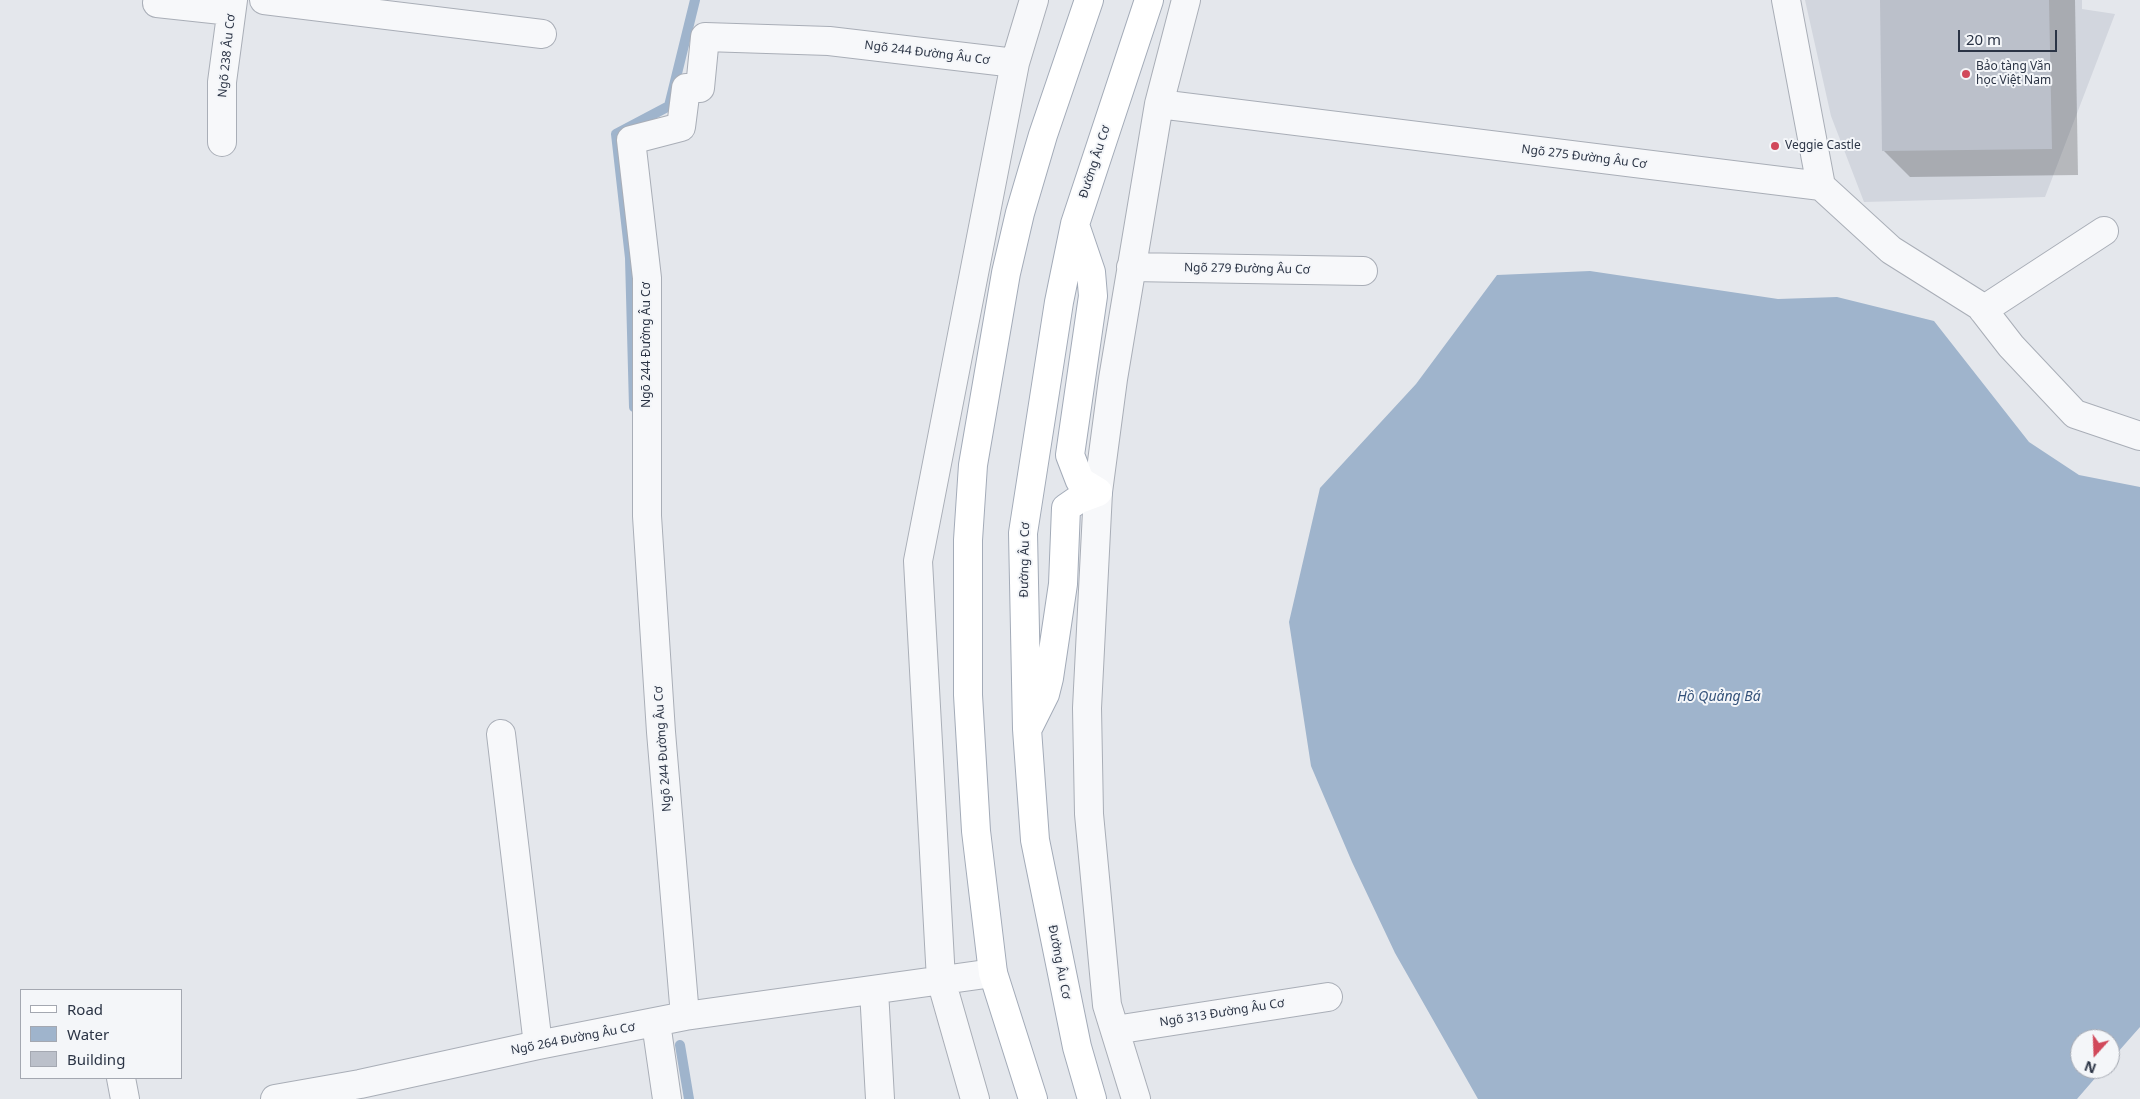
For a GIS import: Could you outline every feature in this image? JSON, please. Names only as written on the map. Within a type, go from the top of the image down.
[{"type":"main road","points":[[1033,1099],[993,973],[976,831],[968,695],[968,540],[973,466],[1005,283],[1020,213],[1043,135],[1089,0]]},
{"type":"main road","name":"Đường Âu Cơ","points":[[1092,1099],[1077,1047],[1035,840],[1027,729],[1022,533],[1059,302],[1075,224],[1149,0]]},
{"type":"main road","points":[[1075,224],[1091,272],[1093,296],[1070,455],[1080,481],[1098,492]]},
{"type":"main road","points":[[1027,729],[1045,694],[1050,678],[1063,584],[1066,508],[1078,499],[1098,492]]},
{"type":"street","points":[[264,0],[542,34]]},
{"type":"street","points":[[975,1099],[941,980],[918,560],[1014,63],[1034,0]]},
{"type":"street","points":[[1136,1099],[1107,1005],[1089,814],[1087,708],[1098,492],[1131,267],[1158,104],[1186,0]]},
{"type":"street","points":[[1786,0],[1821,186],[1891,250],[1980,306],[2011,346],[2075,414],[2140,436]]},
{"type":"street","points":[[157,3],[232,6]]},
{"type":"street","name":"Ngõ 238 Âu Cơ","points":[[222,142],[222,82],[232,6]]},
{"type":"street","name":"Ngõ 244 Đường Âu Cơ","points":[[685,1016],[661,732],[647,516],[647,278],[631,140],[681,127],[686,88],[700,88],[705,37],[829,41],[1014,63]]},
{"type":"street","name":"Ngõ 275 Đường Âu Cơ","points":[[1158,104],[1821,186]]},
{"type":"street","points":[[1983,310],[2104,231]]},
{"type":"street","name":"Ngõ 279 Đường Âu Cơ","points":[[1131,267],[1363,271]]},
{"type":"street","points":[[501,734],[538,1044]]},
{"type":"street","name":"Ngõ 264 Đường Âu Cơ","points":[[275,1099],[360,1091],[538,1044],[685,1016],[993,973]]},
{"type":"street","points":[[874,990],[880,1099]]},
{"type":"street","name":"Ngõ 313 Đường Âu Cơ","points":[[1115,1030],[1328,997]]},
{"type":"street","points":[[656,1023],[667,1099]]},
{"type":"street","points":[[122,1079],[125,1099]]},
{"type":"shaded area","points":[[1805,0],[2082,0],[2082,9],[2115,14],[2045,197],[1864,202],[1831,116]]},
{"type":"water","name":"Hồ Quảng Bá","points":[[1590,271],[1778,299],[1837,297],[1934,321],[2029,442],[2079,475],[2140,487],[2140,1027],[2120,1050],[2120,1029],[2070,1029],[2070,1079],[2094,1079],[2077,1099],[1478,1099],[1395,953],[1352,862],[1311,766],[1289,622],[1320,488],[1416,384],[1497,275]]},
{"type":"building","name":"Bảo tàng Văn học Việt Nam","points":[[1880,0],[2049,0],[2052,149],[1882,151]]},
{"type":"waterway","points":[[634,407],[630,258],[616,134],[669,106],[695,0]]},
{"type":"waterway","points":[[680,1045],[689,1099]]},
{"type":"place","name":"Bảo tàng Văn học Việt Nam","points":[[1966,74]]},
{"type":"place","name":"Veggie Castle","points":[[1775,146]]}]
